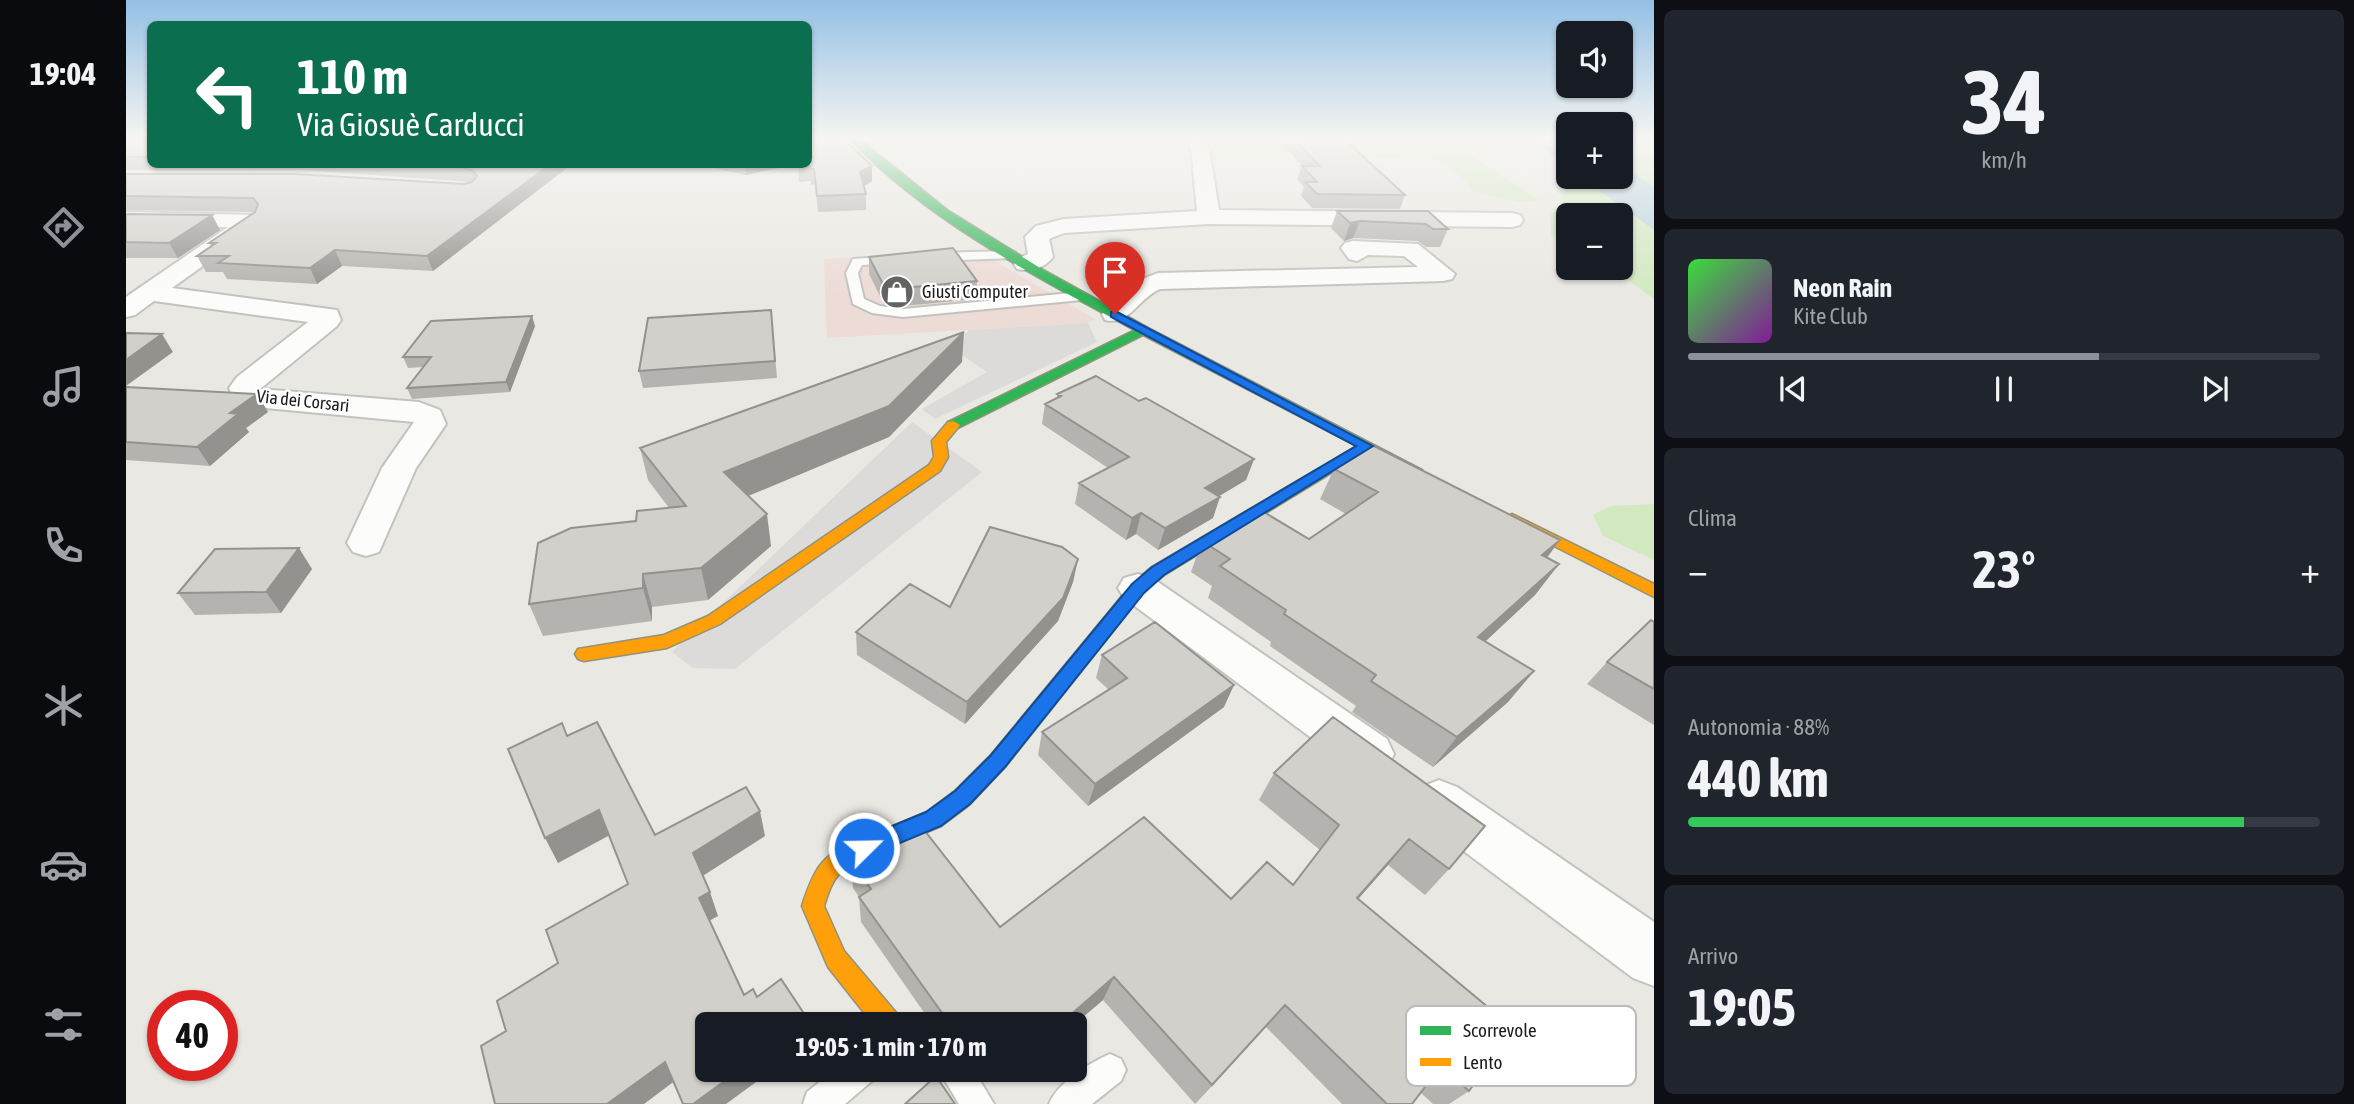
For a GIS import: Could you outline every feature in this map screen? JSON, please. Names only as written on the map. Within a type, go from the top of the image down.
[{"type":"street","points":[[910,191],[960,226],[1082,296],[1426,476]]},
{"type":"street","points":[[1206,191],[1209,217]]},
{"type":"street","points":[[1018,260],[1041,257],[1037,236],[1044,231],[1064,226],[1209,217],[1512,220]]},
{"type":"street","name":"Via dei Corsari","points":[[126,219],[252,220],[137,301]]},
{"type":"street","points":[[1115,314],[1131,294],[1144,284],[1158,281],[1443,274],[1410,249],[1353,248],[1357,254]]},
{"type":"street","name":"Via dei Corsari","points":[[137,301],[327,316],[327,320],[248,383],[244,388],[246,395],[255,398],[419,412],[429,417],[430,424],[399,468],[366,542]]},
{"type":"street","points":[[584,654],[667,641],[714,620],[935,468],[941,457],[939,441],[956,422],[1144,330]]},
{"type":"street","points":[[879,1012],[836,959],[813,906],[823,874],[841,858],[934,819],[962,798],[998,761],[1138,588],[1158,571],[1366,446]]},
{"type":"street","points":[[1498,512],[1654,591]]},
{"type":"street","points":[[1138,588],[1654,957]]},
{"type":"lane","points":[[1018,260],[910,258],[857,262],[852,273],[858,301],[877,310],[903,313],[1082,296]]},
{"type":"lane","points":[[1065,1104],[1110,1070]]},
{"type":"lane","points":[[819,1104],[846,1082]]},
{"type":"lane","points":[[963,1082],[978,1104]]},
{"type":"shaded area","points":[[976,250],[1095,319],[1088,323],[827,338],[824,259]]},
{"type":"shaded area","points":[[1088,323],[1097,342],[935,419],[922,409],[987,372],[952,348],[969,330]]},
{"type":"shaded area","points":[[912,422],[982,472],[735,669],[693,668],[672,652]]},
{"type":"green space","points":[[1524,191],[1539,200],[1520,202],[1474,192]]},
{"type":"green space","points":[[1559,191],[1598,191],[1616,203],[1563,203]]},
{"type":"green space","points":[[1556,210],[1556,238],[1551,234],[1550,216]]},
{"type":"green space","points":[[1633,215],[1654,230],[1654,299],[1628,280],[1633,280]]},
{"type":"green space","points":[[1654,504],[1654,560],[1603,536],[1593,515],[1611,506]]},
{"type":"water","points":[[1599,191],[1654,191],[1654,230],[1633,215],[1633,203],[1616,203]]},
{"type":"building","points":[[126,191],[515,191],[427,256],[335,250],[310,268],[218,263],[229,256],[197,256],[216,243],[209,243],[255,212],[258,204],[253,198],[126,196]]},
{"type":"building","points":[[816,191],[865,191],[866,194],[817,196]]},
{"type":"building","points":[[1314,191],[1400,191],[1405,195],[1317,194]]},
{"type":"building","points":[[1337,211],[1428,211],[1448,229],[1433,229],[1426,224],[1360,221],[1350,223]]},
{"type":"building","points":[[126,214],[212,215],[169,243],[126,242]]},
{"type":"building","points":[[953,248],[977,281],[903,288],[884,286],[869,257]]},
{"type":"building","points":[[771,310],[775,361],[639,371],[648,318]]},
{"type":"building","points":[[532,316],[506,382],[407,388],[431,357],[403,357],[431,321]]},
{"type":"building","points":[[964,332],[889,406],[724,472],[767,514],[701,568],[643,574],[643,588],[529,604],[538,543],[571,528],[636,521],[637,511],[686,506],[640,448]]},
{"type":"building","points":[[126,333],[162,334],[126,360]]},
{"type":"building","points":[[1096,376],[1139,401],[1146,398],[1254,459],[1205,488],[1220,497],[1165,528],[1141,513],[1132,518],[1079,483],[1129,457],[1045,404],[1061,396],[1057,394]]},
{"type":"building","points":[[126,387],[257,394],[230,413],[238,414],[197,447],[126,442]]},
{"type":"building","points":[[1372,445],[1560,540],[1542,555],[1559,564],[1478,637],[1534,671],[1457,737],[1371,681],[1376,675],[1284,614],[1286,610],[1220,566],[1230,559],[1202,541],[1257,508],[1309,539],[1378,492],[1334,469]]},
{"type":"building","points":[[990,527],[1062,547],[1078,559],[1063,598],[967,702],[856,632],[910,584],[950,607]]},
{"type":"building","points":[[299,548],[266,592],[178,593],[215,549]]},
{"type":"building","points":[[1651,620],[1654,622],[1654,689],[1607,662]]},
{"type":"building","points":[[1155,622],[1234,685],[1095,784],[1042,732],[1127,678],[1102,655]]},
{"type":"building","points":[[1333,717],[1485,826],[1449,869],[1409,839],[1357,898],[1487,1006],[1406,1006],[1406,1086],[1426,1086],[1412,1104],[1387,1104],[1285,1005],[1212,1085],[1114,977],[1074,1012],[941,1012],[859,897],[871,889],[851,862],[877,845],[921,826],[1000,927],[1144,817],[1231,899],[1267,862],[1293,885],[1339,825],[1274,773]]},
{"type":"building","points":[[597,722],[655,835],[746,787],[760,811],[693,853],[710,892],[699,898],[744,995],[753,989],[757,997],[781,979],[803,1012],[695,1012],[695,1082],[723,1082],[693,1104],[683,1104],[665,1062],[607,1104],[495,1104],[481,1046],[506,1031],[497,1001],[558,963],[546,930],[628,884],[599,810],[545,838],[508,749],[562,723],[567,736]]},
{"type":"building","points":[[929,1082],[940,1082],[955,1104],[905,1104]]},
{"type":"traffic: fast","points":[[915,191],[975,233],[1108,311],[1415,470]]},
{"type":"traffic: fast","points":[[953,425],[1144,330]]},
{"type":"traffic: fast","points":[[855,852],[934,819],[962,798],[998,761],[1138,588],[1158,571],[1366,446]]},
{"type":"traffic: slow","points":[[584,654],[667,641],[714,620],[935,468],[941,457],[939,441],[953,425]]},
{"type":"traffic: slow","points":[[1512,519],[1654,591]]},
{"type":"traffic: slow","points":[[855,852],[837,861],[826,873],[813,906],[836,959],[879,1012]]},
{"type":"place","name":"Giusti Computer","points":[[897,292]]},
{"type":"route","points":[[864,848],[934,819],[962,798],[998,761],[1138,588],[1158,571],[1366,446],[1115,314]]}]
